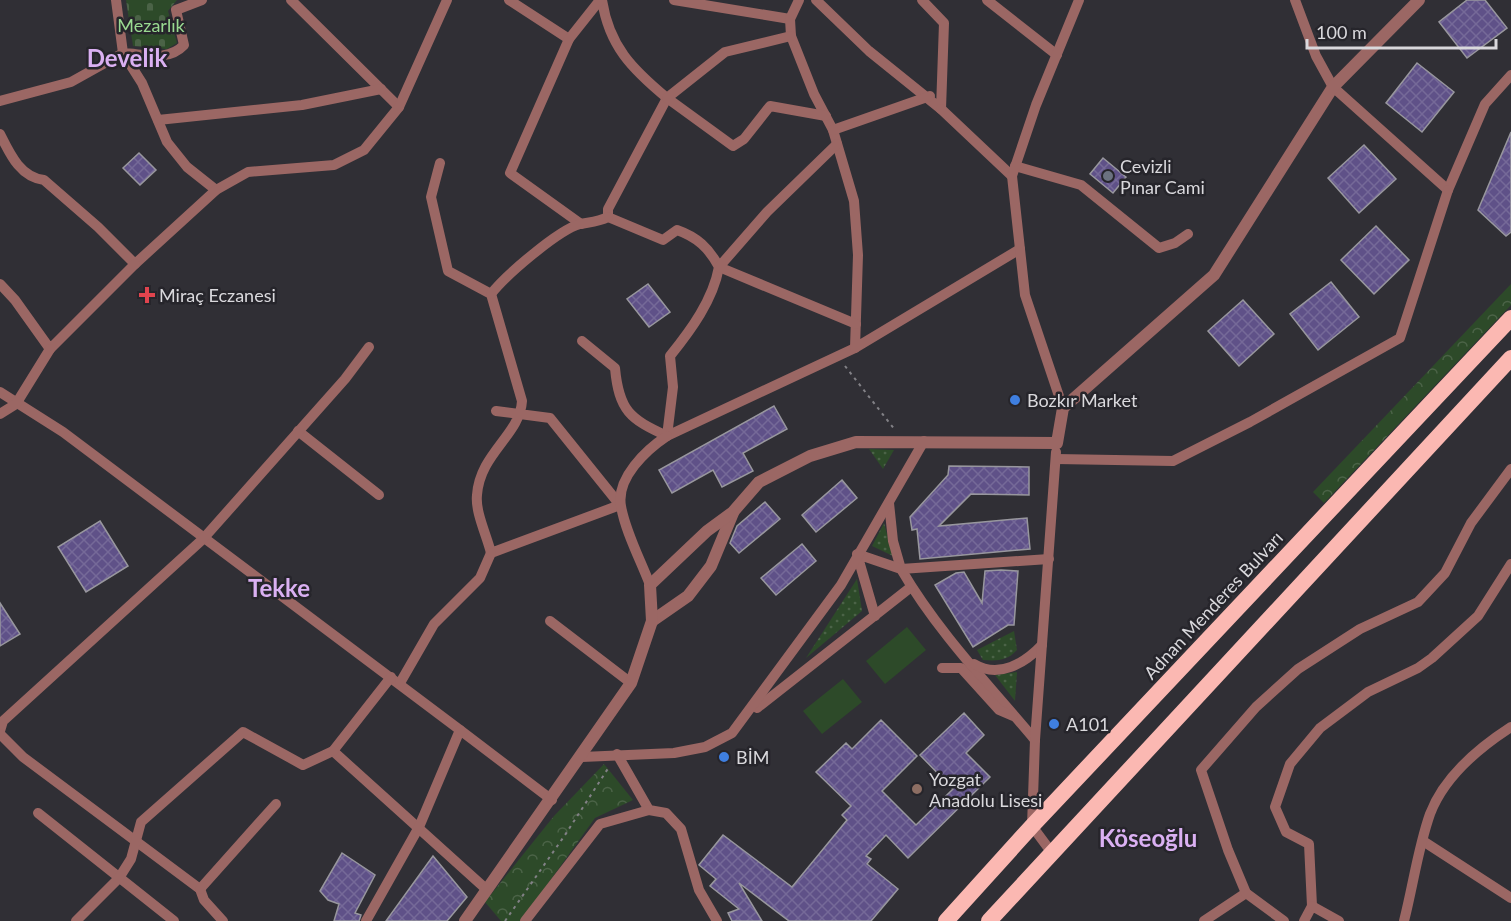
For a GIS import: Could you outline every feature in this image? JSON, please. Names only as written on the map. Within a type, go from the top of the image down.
[{"type":"highway","name":"Adnan Menderes Bulvarı","points":[[946,921],[1032,826],[1511,318]]},
{"type":"highway","points":[[989,921],[1511,358]]},
{"type":"street","points":[[116,0],[123,53],[142,84],[167,142],[187,167],[216,190]]},
{"type":"street","points":[[0,100],[71,82],[123,53],[163,56],[177,52],[184,45],[176,9],[202,0]]},
{"type":"street","points":[[291,0],[399,107]]},
{"type":"street","points":[[0,414],[16,404],[50,349],[135,264],[216,190],[248,172],[334,165],[364,150],[399,107],[447,0]]},
{"type":"street","points":[[509,0],[569,39]]},
{"type":"street","points":[[601,0],[569,39],[510,172],[581,224],[591,225],[608,217],[663,240],[677,230],[687,233],[699,240],[719,267],[855,324]]},
{"type":"street","points":[[601,0],[611,37],[633,68],[667,98],[733,146],[744,139],[770,105],[826,116]]},
{"type":"street","points":[[674,0],[790,20]]},
{"type":"street","points":[[799,0],[790,20],[791,36],[833,130],[854,201],[858,255],[855,348]]},
{"type":"street","points":[[816,0],[869,51],[1013,171],[1081,185],[1159,248],[1175,243],[1188,234]]},
{"type":"street","points":[[922,0],[944,23],[941,109]]},
{"type":"street","points":[[987,0],[1057,55]]},
{"type":"street","points":[[1052,854],[1032,826],[1042,645],[1057,443],[1063,408],[1025,295],[1013,171],[1079,0]]},
{"type":"street","points":[[1295,0],[1316,56],[1333,87],[1448,190]]},
{"type":"street","points":[[1063,408],[1214,275],[1333,87],[1419,0]]},
{"type":"street","points":[[608,217],[608,209],[667,98],[724,52],[791,36]]},
{"type":"street","points":[[1056,459],[1173,462],[1250,422],[1400,338],[1448,190],[1485,104],[1511,75]]},
{"type":"street","points":[[158,120],[302,105],[381,89]]},
{"type":"street","points":[[833,130],[941,93]]},
{"type":"street","points":[[0,134],[15,163],[34,179],[44,180],[98,227],[135,264]]},
{"type":"street","points":[[667,436],[673,387],[670,356],[687,335],[715,287],[719,267],[767,212],[837,144]]},
{"type":"street","points":[[76,921],[119,878],[131,858],[141,822],[243,732],[303,765],[333,751],[395,680],[434,624],[480,578],[491,553],[476,497],[481,469],[521,414],[522,401],[491,294],[448,271],[431,197],[440,163]]},
{"type":"street","points":[[491,294],[502,279],[524,264],[550,240],[581,224]]},
{"type":"street","points":[[620,505],[626,476],[655,445],[667,436],[855,348],[1020,249]]},
{"type":"street","points":[[0,284],[15,300],[50,349]]},
{"type":"street","points":[[582,341],[615,368],[621,404],[632,418],[667,436]]},
{"type":"street","points":[[223,921],[204,900],[200,889],[23,757],[0,733],[3,721],[203,539],[345,379],[369,347]]},
{"type":"street","points":[[0,392],[63,432],[552,800]]},
{"type":"street","points":[[468,920],[486,889],[552,800],[631,683],[652,621],[650,585],[620,505],[550,418],[496,411]]},
{"type":"street","points":[[298,431],[379,495]]},
{"type":"street","points":[[582,757],[674,753],[705,747],[732,733],[841,585],[924,441]]},
{"type":"street","points":[[650,585],[706,531],[733,512],[759,482],[810,456],[856,442],[1057,443]]},
{"type":"street","points":[[1284,921],[1246,893],[1228,850],[1201,770],[1256,707],[1298,669],[1359,629],[1418,602],[1444,573],[1471,523],[1511,469]]},
{"type":"street","points":[[889,502],[893,541],[901,569],[911,587],[1035,740]]},
{"type":"street","points":[[491,553],[620,505]]},
{"type":"street","points":[[652,621],[688,596],[711,566],[733,512]]},
{"type":"street","points":[[858,554],[901,569],[1049,559]]},
{"type":"street","points":[[858,554],[875,616]]},
{"type":"street","points":[[1304,921],[1312,906],[1309,844],[1286,832],[1275,807],[1290,764],[1320,728],[1368,692],[1418,668],[1440,651],[1478,616],[1511,564]]},
{"type":"street","points":[[745,717],[911,587]]},
{"type":"street","points":[[550,621],[631,683]]},
{"type":"street","points":[[969,661],[979,667],[994,670],[1013,667],[1027,661],[1042,645]]},
{"type":"street","points":[[942,669],[961,668],[999,710],[1016,717]]},
{"type":"street","points":[[1404,921],[1431,812],[1453,776],[1491,740],[1511,727]]},
{"type":"street","points":[[366,921],[418,828],[460,730]]},
{"type":"street","points":[[333,751],[486,889]]},
{"type":"street","points":[[617,754],[649,810]]},
{"type":"street","points":[[200,889],[276,804]]},
{"type":"street","points":[[525,921],[600,824],[649,810],[666,813],[681,829],[699,890],[717,921]]},
{"type":"street","points":[[38,813],[174,921]]},
{"type":"street","points":[[1423,841],[1511,898]]},
{"type":"street","points":[[1204,921],[1246,893]]},
{"type":"street","points":[[1312,906],[1339,921]]},
{"type":"path","points":[[838,357],[904,442]]},
{"type":"path","points":[[506,921],[566,836],[617,754]]},
{"type":"green space","name":"Mezarlık","points":[[126,0],[177,0],[168,11],[177,43],[167,49],[133,46]]},
{"type":"green space","points":[[1511,284],[1511,305],[1324,503],[1313,492]]},
{"type":"green space","points":[[869,449],[894,450],[883,469]]},
{"type":"green space","points":[[884,523],[893,556],[872,546]]},
{"type":"green space","points":[[857,579],[862,611],[806,658]]},
{"type":"green space","points":[[907,627],[926,650],[885,684],[866,661]]},
{"type":"green space","points":[[1014,631],[1017,650],[1013,654],[1002,660],[983,660],[977,650]]},
{"type":"green space","points":[[1017,672],[1015,701],[995,675]]},
{"type":"green space","points":[[843,679],[862,702],[822,734],[803,711]]},
{"type":"green space","points":[[604,764],[633,800],[595,818],[521,921],[501,921],[485,902],[554,816]]},
{"type":"building","points":[[1467,0],[1485,0],[1507,28],[1467,58],[1439,22]]},
{"type":"building","points":[[1417,63],[1454,92],[1422,132],[1386,103]]},
{"type":"building","points":[[1511,132],[1511,232],[1506,236],[1478,210]]},
{"type":"building","points":[[1364,145],[1396,179],[1359,213],[1328,178]]},
{"type":"building","points":[[139,153],[156,170],[140,185],[123,168]]},
{"type":"building","name":"Cevizli Pınar Cami","points":[[1103,158],[1126,177],[1113,193],[1090,174]]},
{"type":"building","points":[[1376,226],[1409,260],[1374,294],[1341,260]]},
{"type":"building","points":[[1331,282],[1359,317],[1318,350],[1290,314]]},
{"type":"building","points":[[648,284],[670,312],[649,327],[627,299]]},
{"type":"building","points":[[1243,300],[1274,334],[1239,366],[1208,331]]},
{"type":"building","points":[[774,406],[787,429],[743,453],[753,471],[722,487],[713,470],[672,493],[659,470]]},
{"type":"building","points":[[949,466],[1029,467],[1029,495],[971,494],[939,526],[1027,518],[1030,549],[920,559],[917,529],[912,530],[910,517],[948,475]]},
{"type":"building","points":[[842,480],[857,498],[816,532],[802,515]]},
{"type":"building","points":[[765,502],[780,519],[739,553],[730,543],[737,526]]},
{"type":"building","points":[[100,521],[128,566],[86,592],[58,547]]},
{"type":"building","points":[[802,544],[816,561],[776,595],[761,578]]},
{"type":"building","points":[[985,571],[1018,571],[1014,625],[1008,625],[973,647],[935,585],[956,573],[964,572],[982,603]]},
{"type":"building","points":[[0,603],[20,634],[0,646]]},
{"type":"building","points":[[964,713],[984,735],[966,753],[990,777],[908,858],[886,835],[866,856],[871,859],[867,864],[898,889],[871,921],[789,921],[739,883],[762,921],[732,921],[728,913],[739,909],[710,886],[716,879],[699,865],[723,835],[792,887],[847,820],[842,815],[851,806],[816,772],[846,743],[852,749],[881,720],[917,756],[882,791],[916,825],[953,789],[920,755]]},
{"type":"building","points":[[342,853],[375,875],[355,913],[361,915],[359,921],[334,921],[339,904],[328,900],[320,891]]},
{"type":"building","points":[[433,856],[467,897],[447,921],[386,921]]},
{"type":"place","name":"Cevizli Pınar Cami","points":[[1108,176]]},
{"type":"place","name":"Miraç Eczanesi","points":[[147,295]]},
{"type":"place","name":"Bozkır Market","points":[[1015,400]]},
{"type":"place","name":"A101","points":[[1054,724]]},
{"type":"place","name":"BİM","points":[[724,757]]},
{"type":"place","name":"Yozgat Anadolu Lisesi","points":[[917,789]]},
{"type":"district","name":"Develik","points":[[127,57]]},
{"type":"district","name":"Tekke","points":[[279,587]]},
{"type":"district","name":"Köseoğlu","points":[[1148,837]]}]
